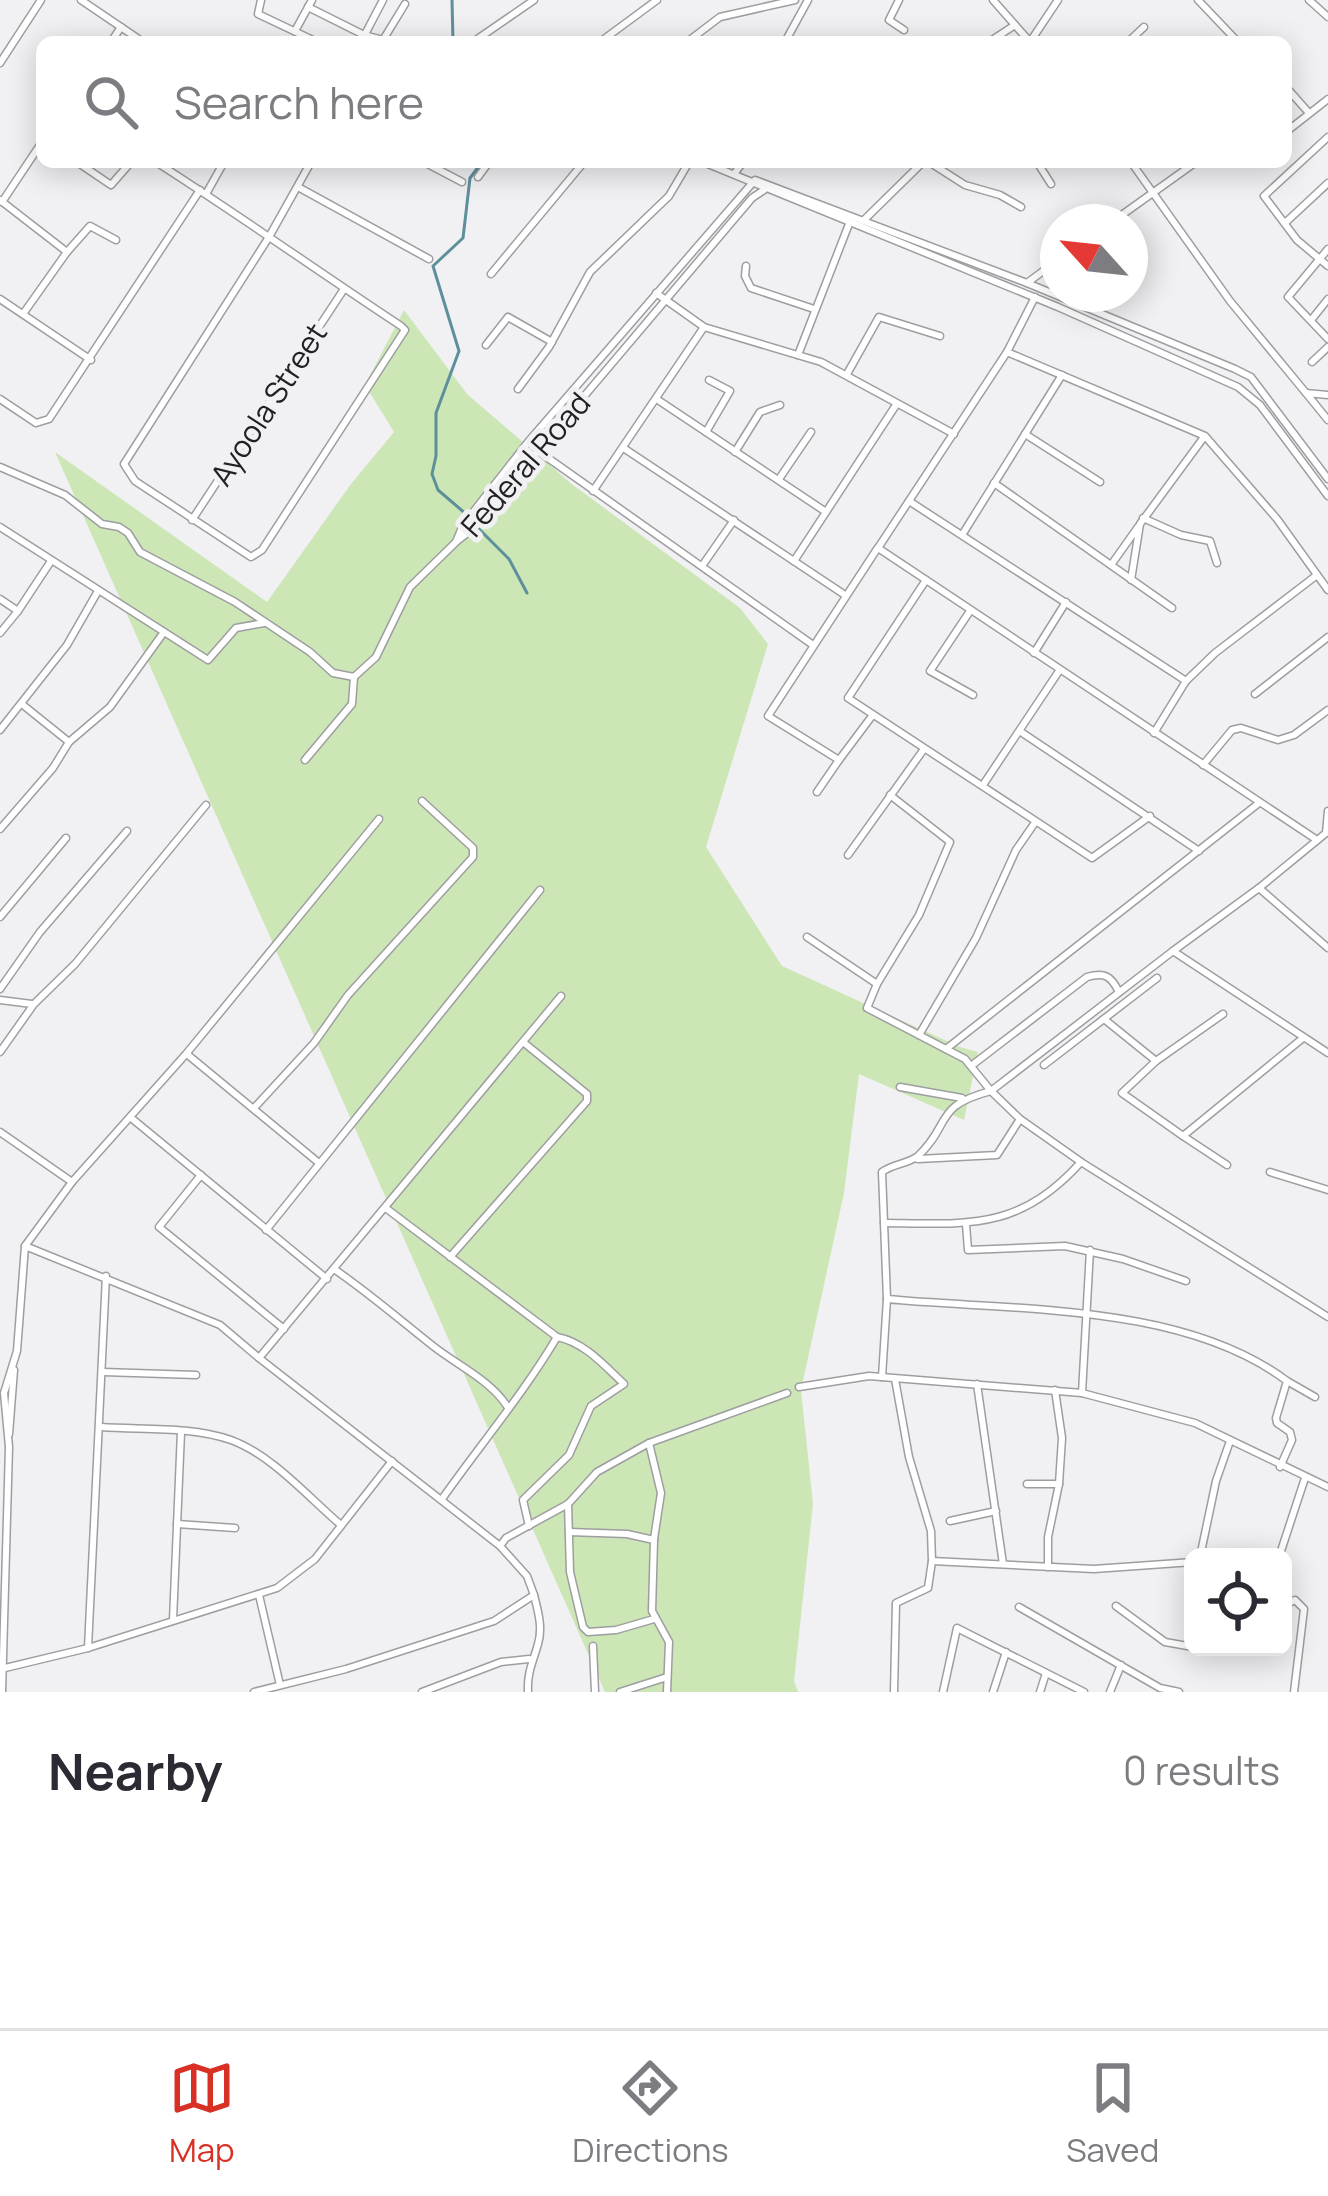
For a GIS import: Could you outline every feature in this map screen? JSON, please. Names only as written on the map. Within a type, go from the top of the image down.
[{"type":"street","points":[[0,63],[41,0]]},
{"type":"street","points":[[81,0],[134,36]]},
{"type":"street","points":[[261,0],[258,14],[305,36]]},
{"type":"street","points":[[365,36],[383,0]]},
{"type":"street","points":[[482,36],[534,0]]},
{"type":"street","points":[[615,36],[657,0]]},
{"type":"street","points":[[694,36],[720,17],[795,0]]},
{"type":"street","points":[[788,36],[808,0]]},
{"type":"street","points":[[899,0],[890,20],[904,30]]},
{"type":"street","points":[[993,0],[1025,36]]},
{"type":"street","points":[[1034,36],[1058,0]]},
{"type":"street","points":[[1198,0],[1232,36]]},
{"type":"street","points":[[1309,0],[1328,17]]},
{"type":"street","points":[[295,31],[310,3],[359,36]]},
{"type":"street","points":[[385,36],[405,4]]},
{"type":"street","points":[[998,36],[1015,25]]},
{"type":"street","points":[[115,36],[121,27]]},
{"type":"street","points":[[1134,36],[1144,27]]},
{"type":"street","points":[[1292,94],[1309,113]]},
{"type":"street","points":[[1292,127],[1328,100]]},
{"type":"street","points":[[1328,137],[1264,196],[1297,240],[1328,266]]},
{"type":"street","points":[[36,151],[1,201],[67,252]]},
{"type":"street","points":[[86,168],[111,184],[126,168]]},
{"type":"street","points":[[165,168],[203,192],[269,237],[344,289],[404,328],[404,335],[256,556],[243,554],[135,481],[124,464],[269,237],[308,168]]},
{"type":"street","points":[[0,399],[42,423],[91,360],[220,168]]},
{"type":"street","points":[[435,168],[462,182]]},
{"type":"street","points":[[478,177],[485,168]]},
{"type":"street","points":[[490,274],[579,168]]},
{"type":"street","points":[[518,389],[590,272],[669,196],[685,168]]},
{"type":"street","points":[[718,168],[1159,350],[1250,394],[1328,496]]},
{"type":"street","points":[[734,174],[738,168]]},
{"type":"street","points":[[863,220],[919,168]]},
{"type":"street","points":[[936,168],[965,185],[1021,206]]},
{"type":"street","points":[[1041,168],[1051,184]]},
{"type":"street","points":[[1135,168],[1230,301],[1328,420]]},
{"type":"street","points":[[1138,204],[1188,168]]},
{"type":"street","points":[[753,183],[761,181],[1027,283],[1251,377],[1328,479]]},
{"type":"street","name":"Federal Road","points":[[456,542],[463,525],[527,442],[753,183]]},
{"type":"street","points":[[1285,224],[1328,183]]},
{"type":"street","points":[[298,187],[429,259]]},
{"type":"street","name":"Federal Road","points":[[456,542],[752,198],[764,190]]},
{"type":"street","points":[[799,355],[849,224]]},
{"type":"street","points":[[23,314],[90,226],[116,240]]},
{"type":"street","points":[[1312,362],[1328,343],[1312,319],[1288,298],[1328,249]]},
{"type":"street","points":[[746,266],[751,288],[814,309]]},
{"type":"street","points":[[1027,283],[1040,273]]},
{"type":"street","name":"Ayoola Street","points":[[193,520],[344,289]]},
{"type":"street","points":[[656,293],[704,327],[847,374],[954,434]]},
{"type":"street","points":[[839,760],[768,716],[1007,352],[1035,298]]},
{"type":"street","points":[[0,299],[91,360]]},
{"type":"street","points":[[1312,319],[1328,299]]},
{"type":"street","points":[[486,344],[508,316],[551,342]]},
{"type":"street","points":[[847,374],[879,317],[940,336]]},
{"type":"street","points":[[593,491],[704,327]]},
{"type":"street","points":[[1159,350],[1162,340]]},
{"type":"street","points":[[1007,352],[1205,436],[1277,519],[1328,590]]},
{"type":"street","points":[[962,535],[1062,375]]},
{"type":"street","points":[[720,386],[726,376]]},
{"type":"street","points":[[706,432],[730,391],[709,380]]},
{"type":"street","points":[[1306,393],[1328,395]]},
{"type":"street","points":[[658,400],[826,512]]},
{"type":"street","points":[[735,452],[760,412],[780,405]]},
{"type":"street","points":[[794,561],[896,405]]},
{"type":"street","points":[[779,479],[811,432]]},
{"type":"street","points":[[1025,434],[1100,482]]},
{"type":"street","points":[[1111,565],[1205,436]]},
{"type":"street","points":[[625,449],[845,595]]},
{"type":"street","points":[[538,451],[813,645]]},
{"type":"street","points":[[0,467],[64,495],[102,524],[119,526],[140,552],[236,602],[333,673],[354,677]]},
{"type":"street","points":[[994,483],[1172,608]]},
{"type":"street","points":[[909,501],[1186,681]]},
{"type":"street","points":[[702,566],[734,520]]},
{"type":"street","points":[[1142,520],[1210,541],[1217,563]]},
{"type":"street","points":[[1131,580],[1142,520]]},
{"type":"street","points":[[0,527],[208,660],[242,624],[264,623]]},
{"type":"street","points":[[304,760],[352,704],[354,677],[376,657],[410,586],[456,542]]},
{"type":"street","points":[[878,548],[1318,840]]},
{"type":"street","points":[[0,633],[51,561]]},
{"type":"street","points":[[1154,733],[1186,681],[1317,575]]},
{"type":"street","points":[[926,580],[848,698],[1092,858],[1150,816]]},
{"type":"street","points":[[0,730],[67,644],[98,590]]},
{"type":"street","points":[[0,599],[18,610]]},
{"type":"street","points":[[1034,653],[1066,602]]},
{"type":"street","points":[[970,611],[930,671],[973,694]]},
{"type":"street","points":[[0,829],[53,768],[69,742],[110,707],[164,632]]},
{"type":"street","points":[[1255,694],[1328,637]]},
{"type":"street","points":[[983,784],[1059,671]]},
{"type":"street","points":[[23,705],[69,742]]},
{"type":"street","points":[[1203,765],[1232,730],[1241,728],[1278,740],[1294,735],[1328,710]]},
{"type":"street","points":[[817,792],[872,716]]},
{"type":"street","points":[[1021,732],[1199,851]]},
{"type":"street","points":[[848,855],[924,749]]},
{"type":"street","points":[[890,795],[950,842],[919,915],[868,1007],[971,1066],[1020,1119],[1081,1162],[1328,1318]]},
{"type":"street","points":[[254,1107],[473,857],[473,848],[422,801]]},
{"type":"street","points":[[946,1049],[1259,802]]},
{"type":"street","points":[[0,1052],[34,1004],[75,964],[206,805]]},
{"type":"street","points":[[900,1087],[962,1098],[991,1091],[1327,833],[1328,812]]},
{"type":"street","points":[[2,1692],[8,1438],[4,1393],[14,1366],[25,1246],[71,1182],[186,1054],[379,819]]},
{"type":"street","points":[[919,1035],[976,938],[1016,850],[1034,824]]},
{"type":"street","points":[[0,989],[40,932],[127,831]]},
{"type":"street","points":[[0,917],[66,838]]},
{"type":"street","points":[[1259,888],[1326,942]]},
{"type":"street","points":[[266,1231],[541,890]]},
{"type":"street","points":[[807,937],[877,984]]},
{"type":"street","points":[[1173,951],[1328,1054]]},
{"type":"street","points":[[971,1066],[1087,977],[1105,975],[1119,992]]},
{"type":"street","points":[[1045,1064],[1157,978]]},
{"type":"street","points":[[259,1358],[561,996]]},
{"type":"street","points":[[0,1000],[34,1004]]},
{"type":"street","points":[[1223,1014],[1156,1060],[1123,1093],[1227,1166]]},
{"type":"street","points":[[1104,1019],[1156,1060]]},
{"type":"street","points":[[1183,1136],[1303,1038]]},
{"type":"street","points":[[450,1258],[587,1101],[587,1094],[523,1042]]},
{"type":"street","points":[[186,1054],[319,1163]]},
{"type":"street","points":[[916,1159],[962,1098]]},
{"type":"street","points":[[130,1118],[327,1279]]},
{"type":"street","points":[[882,1378],[887,1299],[882,1172],[916,1159],[997,1155],[1020,1119]]},
{"type":"street","points":[[0,1132],[71,1182]]},
{"type":"street","points":[[884,1223],[965,1224],[1007,1217],[1060,1185],[1081,1162]]},
{"type":"street","points":[[1270,1172],[1328,1190]]},
{"type":"street","points":[[201,1175],[159,1227],[284,1329]]},
{"type":"street","points":[[387,1209],[557,1337],[591,1353],[624,1384],[592,1406],[569,1455],[523,1500],[529,1527]]},
{"type":"street","points":[[965,1224],[968,1250],[1065,1246],[1186,1281]]},
{"type":"street","points":[[25,1246],[220,1324],[500,1546],[527,1576],[540,1622],[538,1644],[530,1659],[528,1692]]},
{"type":"street","points":[[1082,1393],[1090,1250]]},
{"type":"street","points":[[334,1269],[403,1318],[507,1406]]},
{"type":"street","points":[[88,1648],[106,1276]]},
{"type":"street","points":[[887,1299],[1084,1315],[1198,1334],[1315,1397]]},
{"type":"street","points":[[442,1499],[557,1337]]},
{"type":"street","points":[[103,1372],[196,1375]]},
{"type":"street","points":[[799,1388],[869,1376],[1082,1393],[1195,1423],[1328,1487]]},
{"type":"street","points":[[893,1692],[896,1603],[928,1588],[932,1562],[931,1531],[909,1456],[895,1379]]},
{"type":"street","points":[[1280,1467],[1292,1440],[1291,1432],[1276,1418],[1287,1381]]},
{"type":"street","points":[[976,1383],[1004,1564]]},
{"type":"street","points":[[1048,1567],[1062,1438],[1055,1390]]},
{"type":"street","points":[[500,1546],[506,1538],[568,1504],[597,1472],[649,1442],[787,1394]]},
{"type":"street","points":[[101,1427],[236,1441],[262,1457],[340,1525]]},
{"type":"street","points":[[173,1620],[181,1432]]},
{"type":"street","points":[[1199,1548],[1230,1441]]},
{"type":"street","points":[[649,1442],[662,1493],[654,1540],[654,1619],[669,1642],[667,1692]]},
{"type":"street","points":[[1,1669],[88,1648],[259,1594],[306,1568],[392,1461]]},
{"type":"street","points":[[1282,1548],[1305,1478]]},
{"type":"street","points":[[1027,1484],[1059,1484]]},
{"type":"street","points":[[568,1504],[570,1572],[585,1629],[616,1630],[654,1619]]},
{"type":"street","points":[[950,1521],[996,1511]]},
{"type":"street","points":[[177,1524],[235,1528]]},
{"type":"street","points":[[569,1532],[654,1540]]},
{"type":"street","points":[[932,1562],[1094,1569],[1184,1561]]},
{"type":"street","points":[[259,1594],[280,1685]]},
{"type":"street","points":[[254,1692],[494,1621],[533,1595]]},
{"type":"street","points":[[1292,1601],[1304,1610],[1294,1692]]},
{"type":"street","points":[[1116,1606],[1171,1645],[1184,1646]]},
{"type":"street","points":[[1019,1607],[1160,1688],[1180,1692]]},
{"type":"street","points":[[944,1692],[957,1628],[1084,1692]]},
{"type":"street","points":[[593,1646],[595,1692]]},
{"type":"street","points":[[993,1692],[1006,1652]]},
{"type":"street","points":[[422,1692],[501,1663],[530,1659]]},
{"type":"street","points":[[1110,1692],[1120,1665]]},
{"type":"street","points":[[1040,1692],[1046,1673]]},
{"type":"street","points":[[620,1692],[668,1676]]},
{"type":"green space","points":[[404,310],[467,394],[573,485],[740,608],[768,644],[706,847],[782,966],[978,1052],[964,1120],[859,1074],[844,1193],[801,1390],[813,1504],[794,1681],[798,1692],[605,1692],[55,452],[267,602],[394,432],[365,385]]},
{"type":"waterway","points":[[452,0],[453,36]]},
{"type":"waterway","points":[[466,514],[438,490],[432,474],[436,413],[459,351],[433,266],[463,238],[470,178],[478,168]]},
{"type":"waterway","points":[[476,526],[509,559],[527,593]]}]
